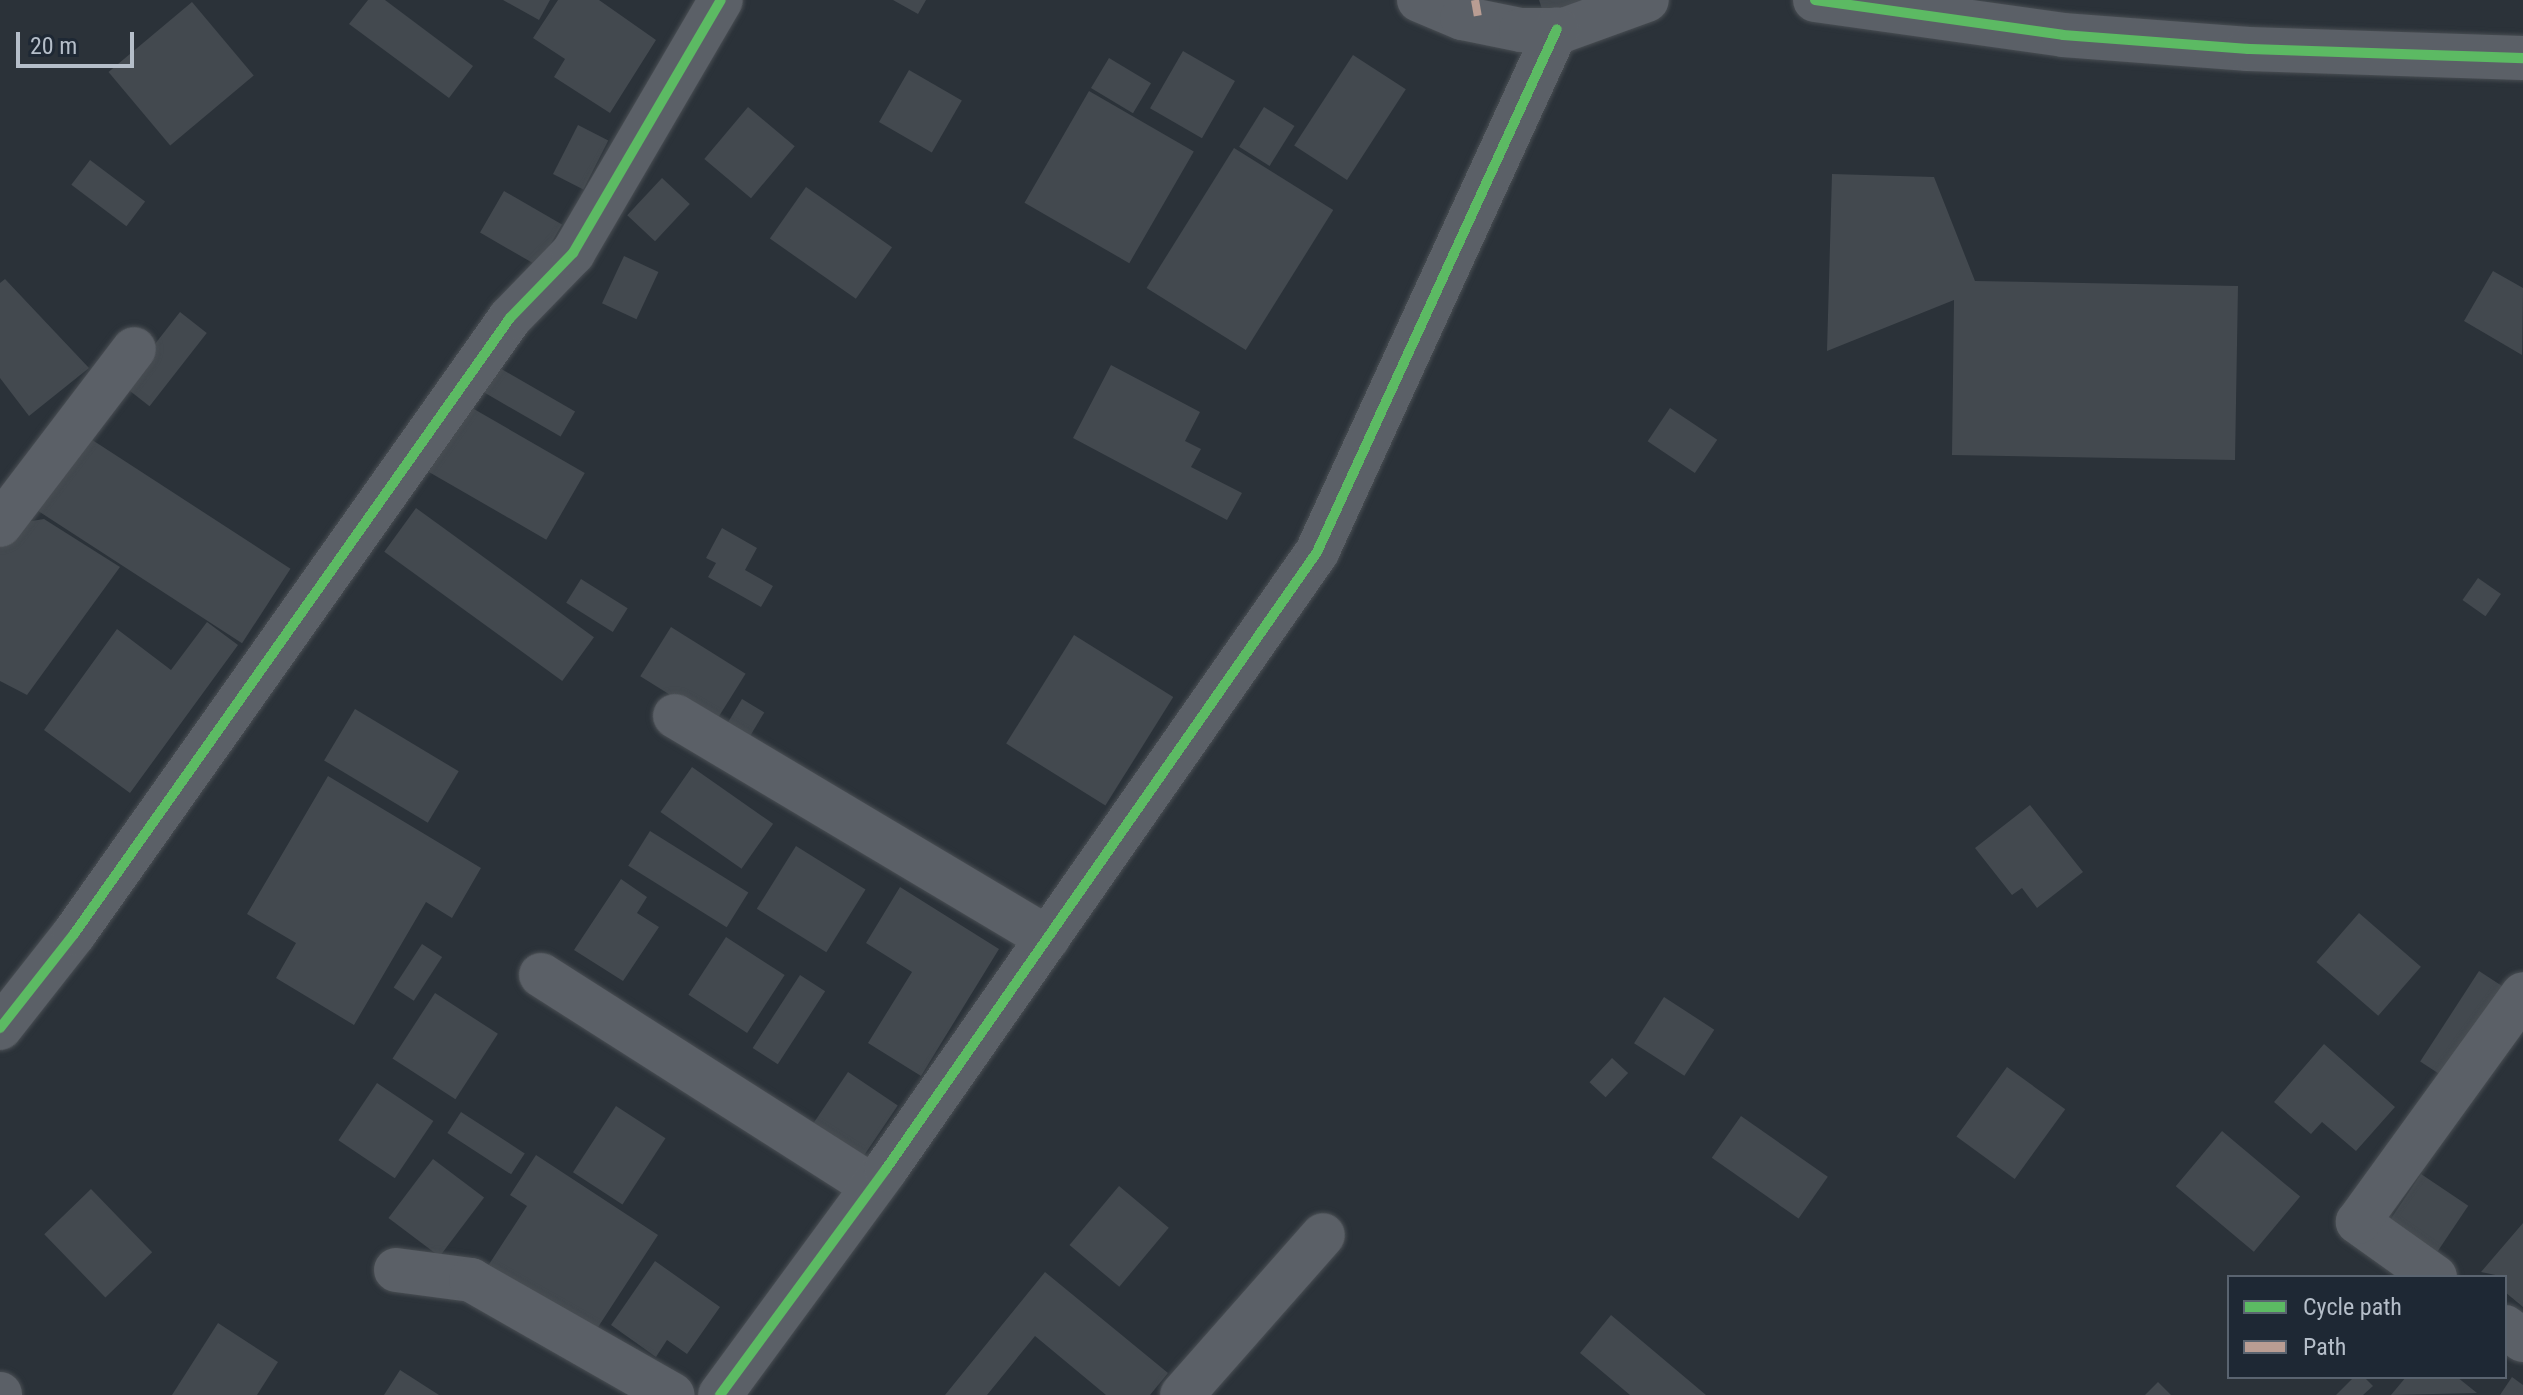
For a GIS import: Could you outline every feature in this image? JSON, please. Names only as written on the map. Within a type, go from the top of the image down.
[{"type":"street","points":[[0,1028],[74,934],[492,342],[573,253],[721,0]]},
{"type":"street","points":[[1419,0],[1462,18],[1521,30],[1557,29],[1647,0]]},
{"type":"street","points":[[1815,0],[2063,35],[2248,49],[2523,58]]},
{"type":"street","points":[[720,1395],[1048,938],[1317,552],[1557,29]]},
{"type":"street","points":[[0,525],[134,349]]},
{"type":"street","points":[[675,716],[1048,938]]},
{"type":"street","points":[[541,975],[872,1186]]},
{"type":"street","points":[[2432,1275],[2358,1222],[2523,994]]},
{"type":"street","points":[[1182,1395],[1323,1235]]},
{"type":"street","points":[[396,1270],[471,1280],[673,1395]]},
{"type":"building","points":[[368,0],[385,0],[473,66],[449,98],[349,24]]},
{"type":"building","points":[[503,0],[550,0],[539,20]]},
{"type":"building","points":[[558,0],[599,0],[656,40],[610,113],[554,77],[565,59],[533,38]]},
{"type":"building","points":[[893,0],[926,0],[918,14]]},
{"type":"building","points":[[1539,0],[1585,0],[1544,15]]},
{"type":"building","points":[[192,2],[254,76],[170,146],[109,72]]},
{"type":"building","points":[[1183,51],[1235,81],[1202,138],[1150,108]]},
{"type":"building","points":[[1353,55],[1406,89],[1347,180],[1294,146]]},
{"type":"building","points":[[1109,58],[1151,83],[1133,113],[1091,88]]},
{"type":"building","points":[[909,70],[962,100],[932,152],[879,122]]},
{"type":"building","points":[[1089,91],[1194,152],[1129,263],[1024,203]]},
{"type":"building","points":[[748,107],[795,146],[751,198],[704,159]]},
{"type":"building","points":[[1264,107],[1295,126],[1270,166],[1239,147]]},
{"type":"building","points":[[578,125],[608,140],[583,189],[553,174]]},
{"type":"building","points":[[1234,148],[1333,210],[1246,350],[1147,288]]},
{"type":"building","points":[[90,160],[145,202],[126,226],[71,185]]},
{"type":"building","points":[[1832,174],[1934,177],[1975,281],[2238,286],[2235,460],[1952,455],[1954,300],[1827,351]]},
{"type":"building","points":[[662,178],[690,204],[655,241],[627,215]]},
{"type":"building","points":[[806,187],[892,247],[856,299],[770,239]]},
{"type":"building","points":[[504,191],[562,224],[538,266],[480,233]]},
{"type":"building","points":[[624,256],[658,272],[636,319],[602,303]]},
{"type":"building","points":[[2493,271],[2523,288],[2522,355],[2464,321]]},
{"type":"building","points":[[5,279],[89,368],[29,416],[0,378],[0,283]]},
{"type":"building","points":[[180,312],[207,333],[150,406],[123,385]]},
{"type":"building","points":[[1111,365],[1200,412],[1185,441],[1201,449],[1191,467],[1242,493],[1227,520],[1073,438]]},
{"type":"building","points":[[498,367],[575,412],[561,437],[484,392]]},
{"type":"building","points":[[467,405],[585,473],[546,540],[428,472]]},
{"type":"building","points":[[1670,408],[1717,440],[1695,473],[1648,441]]},
{"type":"building","points":[[80,432],[291,569],[242,643],[32,507]]},
{"type":"building","points":[[416,508],[594,637],[562,681],[384,552]]},
{"type":"building","points":[[44,519],[120,567],[27,695],[0,681],[0,546],[19,523]]},
{"type":"building","points":[[722,528],[757,548],[745,570],[773,586],[761,607],[708,577],[716,563],[706,558]]},
{"type":"building","points":[[2478,578],[2501,594],[2485,616],[2463,600]]},
{"type":"building","points":[[581,579],[628,608],[613,632],[566,603]]},
{"type":"building","points":[[207,622],[238,645],[130,793],[44,730],[117,629],[171,670]]},
{"type":"building","points":[[671,627],[746,674],[715,723],[640,676]]},
{"type":"building","points":[[1074,635],[1173,697],[1105,806],[1006,744]]},
{"type":"building","points":[[742,699],[764,712],[748,739],[726,726]]},
{"type":"building","points":[[355,709],[459,771],[428,823],[324,760]]},
{"type":"building","points":[[692,767],[773,824],[742,869],[660,812]]},
{"type":"building","points":[[328,776],[481,868],[452,918],[426,902],[354,1025],[276,978],[296,943],[247,914]]},
{"type":"building","points":[[2030,805],[2083,872],[2037,908],[2022,888],[2012,895],[1975,848]]},
{"type":"building","points":[[650,831],[748,892],[727,927],[628,866]]},
{"type":"building","points":[[796,846],[866,889],[826,952],[757,909]]},
{"type":"building","points":[[621,879],[647,897],[637,913],[659,927],[623,981],[574,950]]},
{"type":"building","points":[[900,887],[999,949],[921,1076],[868,1043],[912,972],[866,943]]},
{"type":"building","points":[[2359,913],[2421,967],[2378,1016],[2316,962]]},
{"type":"building","points":[[726,937],[785,975],[747,1033],[688,995]]},
{"type":"building","points":[[422,944],[442,957],[414,1001],[394,988]]},
{"type":"building","points":[[2479,971],[2511,992],[2452,1082],[2420,1062]]},
{"type":"building","points":[[800,975],[825,991],[778,1064],[753,1048]]},
{"type":"building","points":[[435,993],[498,1034],[455,1099],[393,1058]]},
{"type":"building","points":[[1664,997],[1714,1030],[1684,1076],[1634,1043]]},
{"type":"building","points":[[2324,1044],[2395,1107],[2356,1151],[2322,1122],[2311,1134],[2274,1102]]},
{"type":"building","points":[[1612,1058],[1628,1073],[1606,1097],[1589,1082]]},
{"type":"building","points":[[2007,1067],[2065,1109],[2015,1179],[1956,1137]]},
{"type":"building","points":[[848,1072],[898,1106],[862,1159],[812,1125]]},
{"type":"building","points":[[377,1083],[433,1121],[395,1178],[338,1140]]},
{"type":"building","points":[[616,1106],[665,1138],[622,1204],[573,1172]]},
{"type":"building","points":[[461,1112],[525,1153],[511,1174],[447,1133]]},
{"type":"building","points":[[1741,1116],[1828,1177],[1799,1219],[1712,1158]]},
{"type":"building","points":[[2222,1131],[2300,1197],[2254,1252],[2176,1186]]},
{"type":"building","points":[[536,1155],[658,1235],[589,1341],[484,1272],[527,1206],[510,1195]]},
{"type":"building","points":[[433,1159],[484,1198],[440,1257],[388,1218]]},
{"type":"building","points":[[2421,1174],[2468,1206],[2429,1264],[2382,1232]]},
{"type":"building","points":[[1119,1186],[1169,1228],[1119,1287],[1070,1245]]},
{"type":"building","points":[[91,1189],[152,1252],[105,1297],[44,1234]]},
{"type":"building","points":[[2523,1223],[2523,1307],[2507,1294],[2507,1275],[2481,1272]]},
{"type":"building","points":[[655,1261],[720,1307],[687,1354],[667,1340],[656,1357],[611,1325]]},
{"type":"building","points":[[1045,1272],[1168,1373],[1150,1395],[1106,1395],[1035,1336],[987,1395],[945,1395]]},
{"type":"building","points":[[1611,1315],[1706,1395],[1630,1395],[1580,1353]]},
{"type":"building","points":[[218,1323],[278,1362],[257,1395],[172,1395]]},
{"type":"building","points":[[400,1370],[439,1395],[384,1395]]},
{"type":"building","points":[[2512,1377],[2523,1385],[2523,1395],[2500,1395]]},
{"type":"building","points":[[2352,1379],[2366,1379],[2373,1386],[2363,1395],[2336,1395]]},
{"type":"building","points":[[2404,1379],[2460,1379],[2477,1393],[2391,1395]]},
{"type":"building","points":[[2158,1382],[2171,1395],[2145,1395]]},
{"type":"marked path","points":[[1475,0],[1479,22]]},
{"type":"cycle path","points":[[0,1028],[74,934],[510,318],[573,253],[721,0]]},
{"type":"cycle path","points":[[1815,0],[2063,35],[2248,49],[2523,58]]},
{"type":"cycle path","points":[[720,1395],[886,1169],[1317,552],[1557,29]]}]
